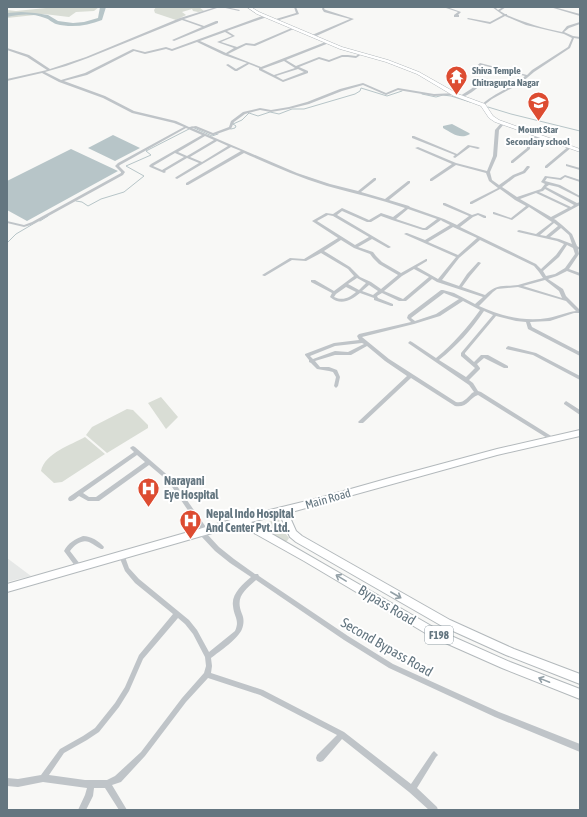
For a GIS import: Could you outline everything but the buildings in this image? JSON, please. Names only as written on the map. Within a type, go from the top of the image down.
[{"type":"main road","name":"Main Road","points":[[7,588],[204,533],[241,521],[319,502],[492,453],[580,433]]},
{"type":"main road","name":"F198","points":[[282,511],[292,534],[314,548]]},
{"type":"main road","name":"F198","points":[[241,521],[307,558]]},
{"type":"main road","points":[[307,558],[314,548]]},
{"type":"main road","name":"Bypass Road","points":[[314,548],[446,623],[510,652],[580,679]]},
{"type":"main road","name":"Bypass Road","points":[[307,558],[436,634],[506,665],[580,694]]},
{"type":"main road","points":[[506,665],[510,652]]},
{"type":"street","points":[[7,80],[50,70],[95,55],[181,19],[221,7],[239,10]]},
{"type":"street","points":[[277,20],[298,13],[295,7]]},
{"type":"street","points":[[313,36],[353,19],[325,11],[323,9],[324,7]]},
{"type":"street","points":[[444,7],[460,12],[455,16],[458,16]]},
{"type":"street","points":[[493,7],[506,15],[533,25],[580,38]]},
{"type":"street","points":[[498,11],[505,7]]},
{"type":"street","points":[[551,7],[580,15]]},
{"type":"street","points":[[252,8],[266,16],[328,42],[418,73],[461,97],[483,105],[491,117],[503,123],[580,151]]},
{"type":"street","points":[[468,19],[490,23],[506,15]]},
{"type":"street","points":[[60,81],[86,74],[134,50],[145,53],[166,48],[172,50],[217,31],[225,31],[266,16]]},
{"type":"street","points":[[181,19],[204,27]]},
{"type":"street","points":[[172,40],[218,22]]},
{"type":"street","points":[[562,33],[568,27],[580,23]]},
{"type":"street","points":[[208,26],[212,28]]},
{"type":"street","points":[[226,54],[246,44],[254,45],[295,28]]},
{"type":"street","points":[[225,31],[234,36],[218,42],[236,48]]},
{"type":"street","points":[[483,105],[491,98],[520,82],[569,47],[572,42],[572,37]]},
{"type":"street","points":[[198,40],[226,54],[261,68],[260,69],[283,81],[307,72],[283,59]]},
{"type":"street","points":[[261,68],[328,42]]},
{"type":"street","points":[[7,49],[28,56],[50,70]]},
{"type":"street","points":[[274,76],[319,58],[329,61],[346,54],[356,57],[361,54]]},
{"type":"street","points":[[226,65],[236,70],[250,63]]},
{"type":"street","points":[[474,70],[481,64],[528,76]]},
{"type":"street","points":[[42,72],[60,81],[87,90],[140,115],[175,122],[296,174],[386,200],[440,219],[535,265],[541,271],[544,278],[561,290],[567,300],[580,312]]},
{"type":"street","points":[[461,97],[486,79]]},
{"type":"street","points":[[7,222],[24,226],[33,223],[122,174],[123,172],[117,166],[119,164],[189,128],[195,127],[214,134],[230,128],[232,122],[244,113],[260,109],[271,111],[289,108],[363,84],[386,94],[398,89],[434,95],[455,94]]},
{"type":"street","points":[[476,306],[485,296],[496,288],[518,286],[556,275],[567,269],[577,254],[571,235],[561,226],[516,199],[490,180],[488,172],[495,156],[497,130],[503,123]]},
{"type":"street","points":[[204,135],[152,164],[153,168],[163,172],[217,140]]},
{"type":"street","points":[[413,136],[457,155]]},
{"type":"street","points":[[512,162],[529,148],[528,144],[538,136]]},
{"type":"street","points":[[176,178],[232,146]]},
{"type":"street","points":[[449,160],[469,146],[478,148]]},
{"type":"street","points":[[546,167],[570,147]]},
{"type":"street","points":[[417,148],[449,160],[455,164],[488,172]]},
{"type":"street","points":[[187,184],[244,151]]},
{"type":"street","points":[[175,152],[201,163]]},
{"type":"street","points":[[431,180],[455,164]]},
{"type":"street","points":[[568,165],[580,169]]},
{"type":"street","points":[[471,204],[500,187],[514,176],[524,172],[528,167]]},
{"type":"street","points":[[580,181],[565,176],[562,179],[546,176],[543,182],[559,186],[580,197]]},
{"type":"street","points":[[358,193],[375,179]]},
{"type":"street","points":[[386,200],[409,182]]},
{"type":"street","points":[[516,199],[545,188],[548,183]]},
{"type":"street","points":[[545,188],[578,204]]},
{"type":"street","points":[[536,192],[571,208]]},
{"type":"street","points":[[444,204],[472,216]]},
{"type":"street","points":[[537,235],[553,220],[578,204]]},
{"type":"street","points":[[494,212],[512,219],[528,206]]},
{"type":"street","points":[[393,219],[408,207]]},
{"type":"street","points":[[334,215],[342,209],[370,222],[381,214],[423,229],[426,229],[440,219]]},
{"type":"street","points":[[389,247],[334,215],[327,214],[314,221],[355,247],[372,254],[378,261],[401,275]]},
{"type":"street","points":[[425,242],[472,216],[478,214],[485,217]]},
{"type":"street","points":[[547,237],[561,226]]},
{"type":"street","points":[[519,231],[547,237],[580,249]]},
{"type":"street","points":[[406,234],[458,257]]},
{"type":"street","points":[[355,247],[372,237]]},
{"type":"street","points":[[264,274],[291,259],[305,260],[341,238]]},
{"type":"street","points":[[439,281],[458,257],[480,238]]},
{"type":"street","points":[[541,271],[558,256],[566,243]]},
{"type":"street","points":[[321,251],[349,268],[357,276],[396,299],[404,300],[432,277]]},
{"type":"street","points":[[374,297],[401,275],[426,260]]},
{"type":"street","points":[[460,288],[468,275],[479,263]]},
{"type":"street","points":[[414,267],[439,281],[485,296]]},
{"type":"street","points":[[567,269],[580,275]]},
{"type":"street","points":[[357,276],[334,293],[332,297],[342,302],[347,300],[369,283]]},
{"type":"street","points":[[313,281],[334,293]]},
{"type":"street","points":[[346,284],[390,305]]},
{"type":"street","points":[[518,286],[567,300]]},
{"type":"street","points":[[414,323],[408,318],[442,291],[496,314],[528,322],[538,322],[574,312],[580,312]]},
{"type":"street","points":[[462,299],[438,315],[414,323],[359,336],[362,341],[455,404],[460,405],[466,402],[474,394],[477,394]]},
{"type":"street","points":[[436,360],[456,344],[467,332],[483,309]]},
{"type":"street","points":[[466,380],[478,368],[462,356],[463,353],[496,314]]},
{"type":"street","points":[[528,322],[530,328],[580,354]]},
{"type":"street","points":[[336,386],[338,377],[335,371],[319,368],[307,355],[311,352],[334,345],[362,341]]},
{"type":"street","points":[[410,343],[466,380],[471,384],[477,394],[497,404],[554,440]]},
{"type":"street","points":[[311,361],[335,353],[349,354],[368,344]]},
{"type":"street","points":[[508,348],[534,354],[580,378]]},
{"type":"street","points":[[474,364],[483,356],[486,356],[506,367]]},
{"type":"street","points":[[361,422],[411,375]]},
{"type":"street","points":[[566,403],[580,413]]},
{"type":"street","name":"Second Bypass Road","points":[[79,493],[135,450],[170,480],[216,549],[297,606],[391,666],[497,715],[580,748]]},
{"type":"street","points":[[71,498],[79,493],[88,499],[97,498],[149,462]]},
{"type":"street","points":[[80,568],[67,551],[68,548],[76,541],[85,538],[89,538],[101,547]]},
{"type":"street","points":[[7,782],[18,783],[43,778],[72,783],[106,784],[118,779],[143,754],[184,700],[207,675],[209,666],[208,657],[195,632],[177,614],[131,574],[127,569],[122,556]]},
{"type":"street","points":[[208,657],[237,633],[240,628],[242,622],[235,602],[237,597],[256,576]]},
{"type":"street","points":[[43,778],[62,751],[97,730],[123,694],[141,657],[177,614]]},
{"type":"street","points":[[207,675],[260,692],[342,734],[412,789],[434,810]]},
{"type":"street","points":[[320,758],[342,734]]},
{"type":"street","points":[[412,789],[434,755]]},
{"type":"street","points":[[82,810],[89,796],[91,784]]},
{"type":"street","points":[[106,784],[123,810]]},
{"type":"shaded area","points":[[56,7],[99,7],[94,11],[76,12],[69,17],[44,14],[7,18],[7,10],[16,11]]},
{"type":"shaded area","points":[[156,7],[199,7],[204,11],[198,12],[193,11],[192,9],[182,12],[186,15],[176,20],[155,13],[154,10]]},
{"type":"shaded area","points":[[452,124],[470,134],[466,136],[459,136],[443,128],[443,126]]},
{"type":"shaded area","points":[[113,135],[140,148],[115,161],[88,148]]},
{"type":"shaded area","points":[[71,149],[118,171],[27,221],[7,210],[7,181]]},
{"type":"shaded area","points":[[161,397],[178,417],[166,429],[148,403]]},
{"type":"shaded area","points":[[127,409],[133,410],[148,425],[148,428],[107,453],[86,435],[92,427]]},
{"type":"shaded area","points":[[85,437],[105,454],[62,482],[54,483],[41,471],[43,465],[53,454]]},
{"type":"shaded area","points":[[279,519],[282,529],[289,538],[287,541],[282,541],[260,526],[261,524]]},
{"type":"shaded area","points":[[7,558],[31,576],[7,582]]},
{"type":"waterway","points":[[7,15],[21,13],[35,14],[46,16],[56,22],[78,24],[89,23],[100,19],[103,7]]},
{"type":"waterway","points":[[231,129],[235,128],[236,126],[233,124],[242,120],[249,113],[258,116],[270,112],[279,114],[292,109],[304,109],[355,94],[360,91],[361,88],[387,96],[402,91]]},
{"type":"waterway","points":[[422,94],[436,97],[443,95],[451,96],[470,102]]},
{"type":"waterway","points":[[488,107],[580,131]]},
{"type":"waterway","points":[[192,127],[212,136],[218,134]]},
{"type":"waterway","points":[[76,201],[82,202],[88,206],[101,199],[124,192],[144,176],[126,166],[151,155],[146,151],[189,129]]},
{"type":"waterway","points":[[40,221],[48,216]]},
{"type":"waterway","points":[[7,243],[16,234],[33,224]]},
{"type":"place","name":"Shiva Temple Chitragupta Nagar","points":[[456,96]]},
{"type":"place","name":"Mount Star Secondary school","points":[[538,122]]},
{"type":"place","name":"Narayani Eye Hospital","points":[[148,508]]},
{"type":"place","name":"Nepal Indo Hospital And Center Pvt. Ltd.","points":[[190,540]]}]
